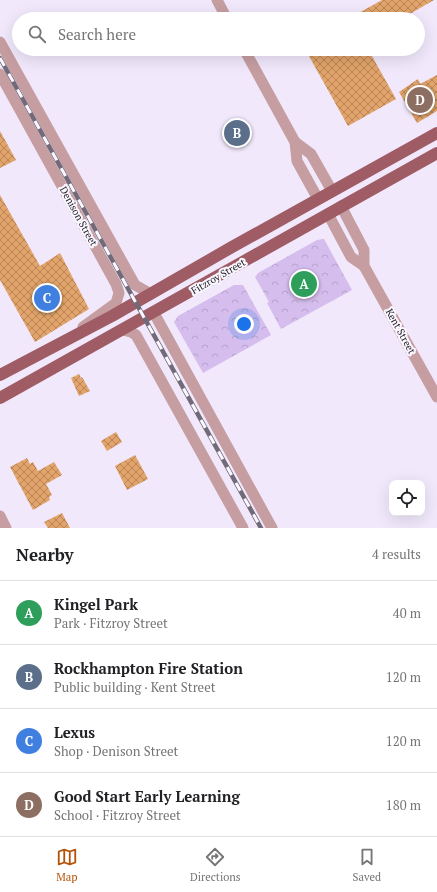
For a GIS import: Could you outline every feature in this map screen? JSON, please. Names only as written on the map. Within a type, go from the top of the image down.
[{"type":"main road","name":"Fitzroy Street","points":[[0,375],[151,294],[232,247],[437,133]]},
{"type":"main road","name":"Fitzroy Street","points":[[0,398],[437,153]]},
{"type":"main road","name":"Kent Street","points":[[332,191],[341,206]]},
{"type":"main road","name":"Kent Street","points":[[318,199],[328,214]]},
{"type":"street","points":[[216,0],[223,12]]},
{"type":"street","name":"Denison Street","points":[[0,42],[135,285],[151,294]]},
{"type":"street","name":"Kent Street","points":[[248,56],[295,142],[297,161],[318,199]]},
{"type":"street","name":"Denison Street","points":[[0,74],[113,276],[119,293],[118,300],[113,307],[101,314],[64,342]]},
{"type":"street","name":"Kent Street","points":[[295,142],[311,154],[332,191]]},
{"type":"street","name":"Kent Street","points":[[341,206],[364,250],[364,266]]},
{"type":"street","name":"Kent Street","points":[[328,214],[351,257],[364,266],[437,396]]},
{"type":"street","points":[[154,313],[272,528]]},
{"type":"street","points":[[122,330],[136,335],[243,528]]},
{"type":"street","points":[[0,516],[6,528]]},
{"type":"green space","points":[[324,239],[352,290],[281,329],[267,303],[269,302],[255,277],[258,273],[317,240]]},
{"type":"green space","points":[[234,285],[243,285],[271,335],[203,373],[174,322],[178,316]]},
{"type":"building","points":[[382,0],[434,0],[413,12],[361,12]]},
{"type":"building","points":[[309,56],[372,56],[396,99],[348,126]]},
{"type":"building","points":[[437,75],[437,111],[417,123],[399,92],[418,79],[420,84]]},
{"type":"building","points":[[0,131],[16,160],[0,168]]},
{"type":"building","points":[[0,195],[40,266],[60,253],[89,309],[35,342],[0,280]]},
{"type":"building","points":[[79,374],[90,391],[79,396],[71,378]]},
{"type":"building","points":[[116,432],[122,442],[107,451],[101,441]]},
{"type":"building","points":[[135,455],[148,479],[127,490],[115,466]]},
{"type":"building","points":[[27,458],[30,464],[33,462],[38,471],[54,462],[62,475],[46,484],[52,495],[49,497],[50,500],[33,510],[10,467]]},
{"type":"building","points":[[62,513],[70,528],[48,528],[44,522]]},
{"type":"railway","points":[[0,58],[261,528]]},
{"type":"place","name":"Good Start Early Learning","points":[[420,100]]},
{"type":"place","name":"Rockhampton Fire Station","points":[[237,133]]},
{"type":"place","name":"Kingel Park","points":[[304,284]]},
{"type":"place","name":"Lexus","points":[[47,298]]}]
